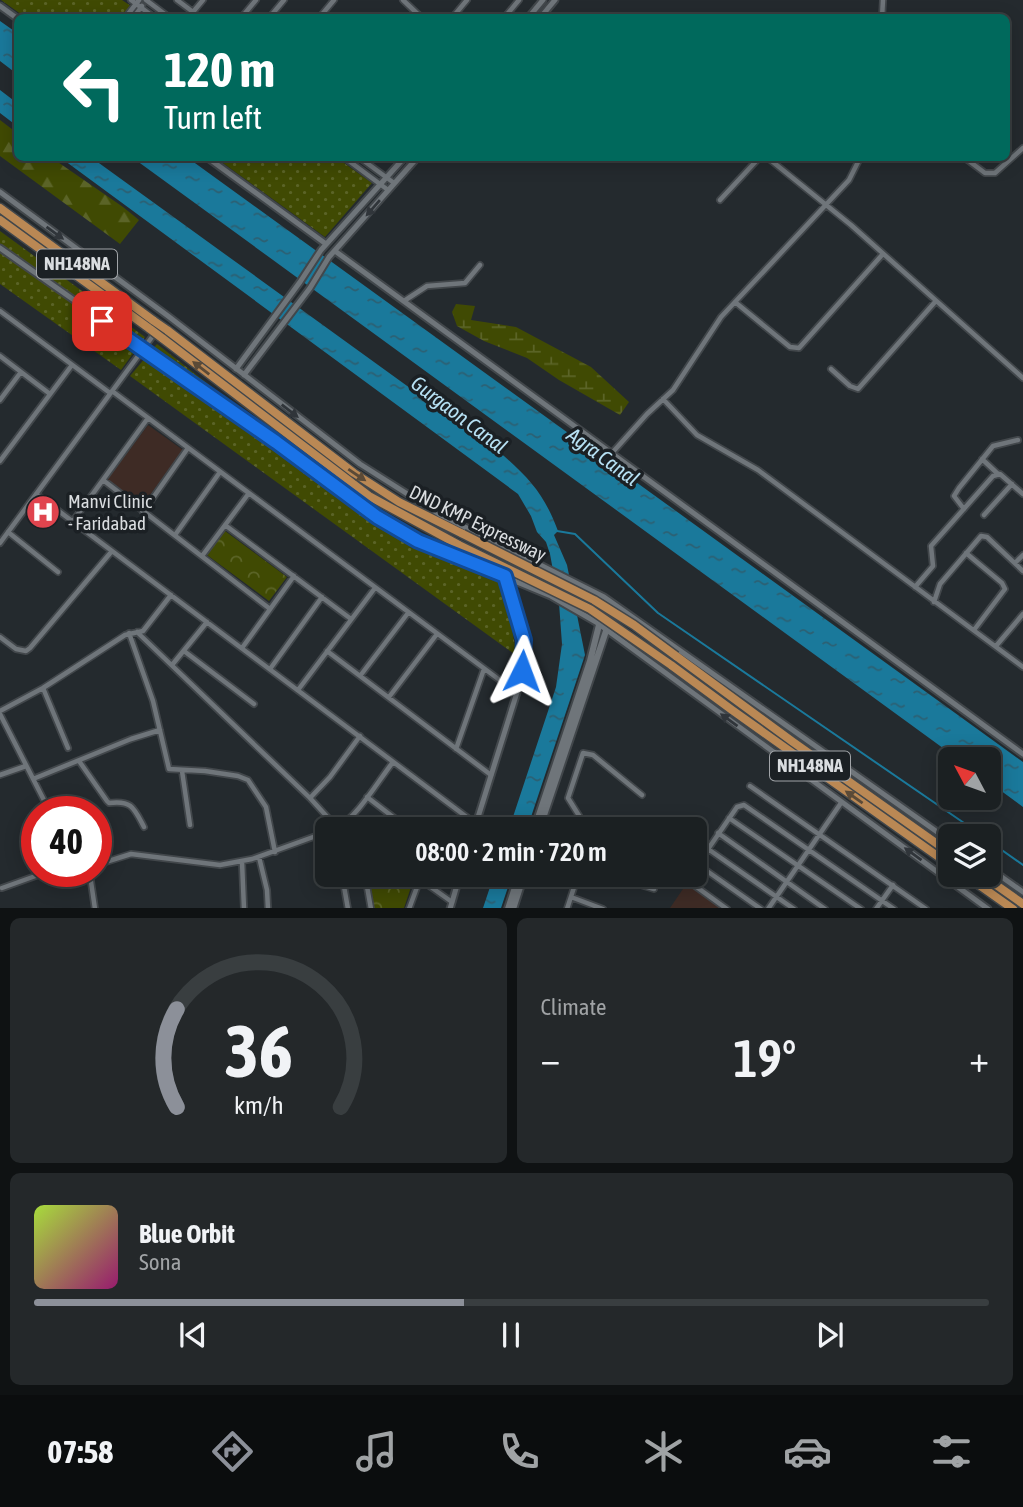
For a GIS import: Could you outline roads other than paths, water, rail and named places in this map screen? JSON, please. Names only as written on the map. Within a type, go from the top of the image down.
[{"type":"highway","name":"DND KMP Expressway","points":[[0,208],[155,320],[164,334],[358,488],[459,545],[590,609],[938,856]]},
{"type":"highway","name":"DND KMP Expressway","points":[[0,220],[150,329],[164,334],[354,473],[399,502],[594,600],[634,625],[938,844]]},
{"type":"highway","points":[[982,887],[1013,908]]},
{"type":"highway","points":[[999,887],[1023,904]]},
{"type":"main road","points":[[538,817],[600,625]]},
{"type":"main road","points":[[543,817],[606,631]]},
{"type":"main road","points":[[511,908],[516,887]]},
{"type":"main road","points":[[511,908],[519,887]]},
{"type":"street","points":[[137,3],[147,0],[165,14]]},
{"type":"street","points":[[177,0],[196,14]]},
{"type":"street","points":[[193,12],[203,0]]},
{"type":"street","points":[[244,14],[256,0]]},
{"type":"street","points":[[272,14],[284,0]]},
{"type":"street","points":[[322,14],[334,0]]},
{"type":"street","points":[[402,0],[418,14]]},
{"type":"street","points":[[455,14],[467,0]]},
{"type":"street","points":[[507,14],[519,0]]},
{"type":"street","points":[[531,14],[543,0]]},
{"type":"street","points":[[543,14],[555,0]]},
{"type":"street","points":[[212,161],[326,244]]},
{"type":"street","points":[[349,161],[388,190]]},
{"type":"street","points":[[364,161],[394,183]]},
{"type":"street","points":[[236,369],[321,250],[401,161]]},
{"type":"street","points":[[244,375],[300,302],[329,257],[414,161]]},
{"type":"street","points":[[720,200],[756,161]]},
{"type":"street","points":[[772,161],[825,203],[1023,378]]},
{"type":"street","points":[[612,453],[673,390],[735,302],[849,180],[858,161]]},
{"type":"street","points":[[969,161],[985,173],[995,173],[1008,161]]},
{"type":"street","points":[[0,192],[168,316],[360,464],[439,514],[604,597],[938,833]]},
{"type":"street","points":[[0,248],[276,442],[377,517],[418,541],[558,600],[600,625],[983,907]]},
{"type":"street","points":[[335,251],[1023,754]]},
{"type":"street","points":[[735,302],[790,347],[799,348],[882,254]]},
{"type":"street","points":[[404,301],[428,286],[465,283],[480,265]]},
{"type":"street","points":[[831,369],[850,386],[858,389],[935,302]]},
{"type":"street","points":[[0,311],[517,693]]},
{"type":"street","points":[[0,543],[168,316]]},
{"type":"street","points":[[0,356],[50,394]]},
{"type":"street","points":[[0,461],[72,365]]},
{"type":"street","points":[[0,400],[21,372]]},
{"type":"street","points":[[663,399],[697,435],[758,470],[1023,667]]},
{"type":"street","points":[[73,522],[148,418]]},
{"type":"street","points":[[964,509],[956,500],[955,494],[982,459],[995,445],[1018,440]]},
{"type":"street","points":[[144,512],[188,448]]},
{"type":"street","points":[[982,459],[1023,494]]},
{"type":"street","points":[[174,536],[220,472]]},
{"type":"street","points":[[915,587],[933,566],[931,546],[993,476],[998,474]]},
{"type":"street","points":[[103,480],[271,609]]},
{"type":"street","points":[[984,515],[1012,484]]},
{"type":"street","points":[[202,556],[248,493]]},
{"type":"street","points":[[36,494],[360,736],[463,817]]},
{"type":"street","points":[[225,525],[352,620]]},
{"type":"street","points":[[8,532],[58,572]]},
{"type":"street","points":[[468,562],[481,535]]},
{"type":"street","points":[[934,602],[940,584],[983,536],[1023,571]]},
{"type":"street","points":[[0,638],[16,649],[26,651],[30,648],[112,551]]},
{"type":"street","points":[[966,553],[1002,583],[1005,589],[974,630]]},
{"type":"street","points":[[1015,563],[1023,555]]},
{"type":"street","points":[[242,648],[294,576]]},
{"type":"street","points":[[478,817],[517,693],[525,646],[505,576]]},
{"type":"street","points":[[298,690],[375,588]]},
{"type":"street","points":[[42,796],[0,713],[129,633],[147,627],[171,595]]},
{"type":"street","points":[[270,669],[322,597]]},
{"type":"street","points":[[360,676],[408,612]]},
{"type":"street","points":[[996,646],[1023,614]]},
{"type":"street","points":[[172,665],[207,622]]},
{"type":"street","points":[[632,649],[647,628]]},
{"type":"street","points":[[137,632],[327,817]]},
{"type":"street","points":[[129,633],[153,701],[167,767],[171,771],[227,774],[248,780],[266,807],[275,852]]},
{"type":"street","points":[[389,698],[437,634]]},
{"type":"street","points":[[184,651],[254,704]]},
{"type":"street","points":[[327,651],[491,775]]},
{"type":"street","points":[[456,749],[484,669]]},
{"type":"street","points":[[43,688],[68,748]]},
{"type":"street","points":[[33,779],[160,730]]},
{"type":"street","points":[[310,798],[330,777],[360,736]]},
{"type":"street","points":[[580,817],[568,798],[583,753],[593,755],[642,795]]},
{"type":"street","points":[[79,761],[107,801],[130,804],[144,827]]},
{"type":"street","points":[[350,817],[393,761]]},
{"type":"street","points":[[0,775],[26,766]]},
{"type":"street","points":[[182,771],[190,825]]},
{"type":"street","points":[[750,786],[926,908]]},
{"type":"street","points":[[367,797],[393,817]]},
{"type":"street","points":[[768,908],[841,803]]},
{"type":"street","points":[[794,908],[708,849],[739,806],[744,805],[894,908]]},
{"type":"street","points":[[729,818],[861,908]]},
{"type":"street","points":[[718,833],[825,908]]},
{"type":"street","points":[[112,860],[131,854],[220,866],[259,857],[315,837]]},
{"type":"street","points":[[259,857],[267,890],[268,908]]},
{"type":"street","points":[[242,862],[244,908]]},
{"type":"street","points":[[707,873],[761,908]]},
{"type":"street","points":[[1001,876],[1023,892]]},
{"type":"street","points":[[2,888],[21,881]]},
{"type":"street","points":[[876,908],[893,885]]},
{"type":"street","points":[[92,887],[95,908]]},
{"type":"street","points":[[344,887],[348,908]]},
{"type":"street","points":[[367,887],[371,908]]},
{"type":"street","points":[[409,908],[414,887]]},
{"type":"street","points":[[429,887],[451,905],[456,887]]},
{"type":"street","points":[[567,908],[574,887]]},
{"type":"street","points":[[645,887],[654,890]]},
{"type":"street","points":[[697,887],[727,908]]},
{"type":"street","points":[[571,897],[603,908]]},
{"type":"water","points":[[0,21],[14,31],[14,72],[0,61]]},
{"type":"water","points":[[0,90],[14,101],[14,124],[0,113]]},
{"type":"water","points":[[65,161],[96,161],[504,456],[536,489],[558,531],[554,535],[567,565],[585,655],[531,817],[513,817],[556,687],[562,644],[559,603],[550,554],[518,494]]},
{"type":"water","points":[[137,161],[192,161],[1023,762],[1023,807],[1001,791],[1001,747],[942,747]]},
{"type":"water","points":[[490,887],[508,887],[501,908],[483,908]]},
{"type":"waterway","points":[[557,531],[575,534],[658,613],[966,824]]},
{"type":"waterway","points":[[1001,849],[1023,865]]},
{"type":"place","name":"Manvi Clinic - Faridabad","points":[[43,512]]},
{"type":"water label","name":"Gurgaon Canal","points":[[459,415]]},
{"type":"water label","name":"Agra Canal","points":[[603,457]]}]
